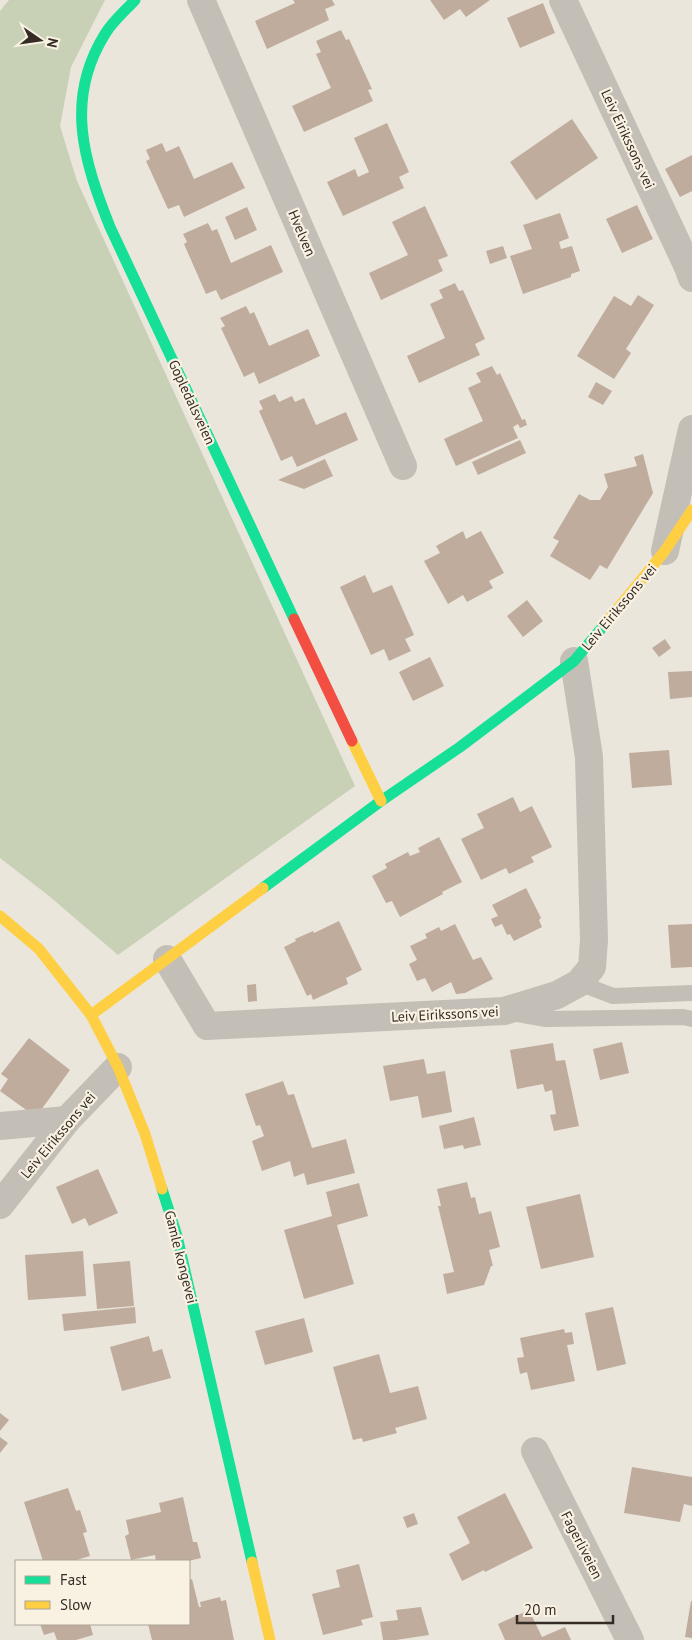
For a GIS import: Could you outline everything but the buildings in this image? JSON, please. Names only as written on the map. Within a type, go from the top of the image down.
[{"type":"street","name":"Gopledalsveien","points":[[135,0],[106,32],[96,47],[83,83],[81,114],[83,146],[92,182],[115,236],[336,709],[381,801]]},
{"type":"street","name":"Hvelven","points":[[201,0],[403,466]]},
{"type":"street","name":"Leiv Eirikssons vei","points":[[564,0],[692,278]]},
{"type":"street","name":"Leiv Eirikssons vei","points":[[664,552],[692,429]]},
{"type":"street","name":"Leiv Eirikssons vei","points":[[91,1016],[381,801],[460,747],[574,661],[664,552],[692,510]]},
{"type":"street","name":"Leiv Eirikssons vei","points":[[167,960],[207,1026],[504,1011],[556,995],[579,983],[592,967],[594,940],[590,757],[574,661]]},
{"type":"street","name":"Gamle kongevei","points":[[0,916],[39,949],[91,1016],[118,1067],[145,1134],[177,1236],[270,1640]]},
{"type":"street","name":"Leiv Eirikssons vei","points":[[0,1205],[67,1120],[118,1067]]},
{"type":"street","points":[[0,1126],[67,1120]]},
{"type":"street","name":"Fagerliveien","points":[[535,1451],[630,1640]]},
{"type":"lane","points":[[579,983],[613,996],[692,993]]},
{"type":"lane","points":[[504,1011],[546,1018],[683,1017],[692,1019]]},
{"type":"green space","points":[[9,0],[105,0],[71,67],[60,126],[77,181],[355,786],[118,955],[49,896],[0,858],[0,11]]},
{"type":"traffic: fast","points":[[135,0],[108,29],[92,59],[85,83],[82,130],[92,178],[110,227],[294,619]]},
{"type":"traffic: fast","points":[[263,888],[381,801],[460,747],[574,661],[606,623]]},
{"type":"traffic: fast","points":[[162,1189],[177,1236],[252,1562]]},
{"type":"traffic: slow","points":[[606,623],[664,552],[692,510]]},
{"type":"traffic: slow","points":[[352,741],[381,801]]},
{"type":"traffic: slow","points":[[91,1015],[263,888]]},
{"type":"traffic: slow","points":[[0,916],[39,949],[91,1015],[118,1067],[145,1134],[162,1189]]},
{"type":"traffic: slow","points":[[252,1562],[270,1640]]},
{"type":"traffic: jam","points":[[294,619],[352,741]]}]
